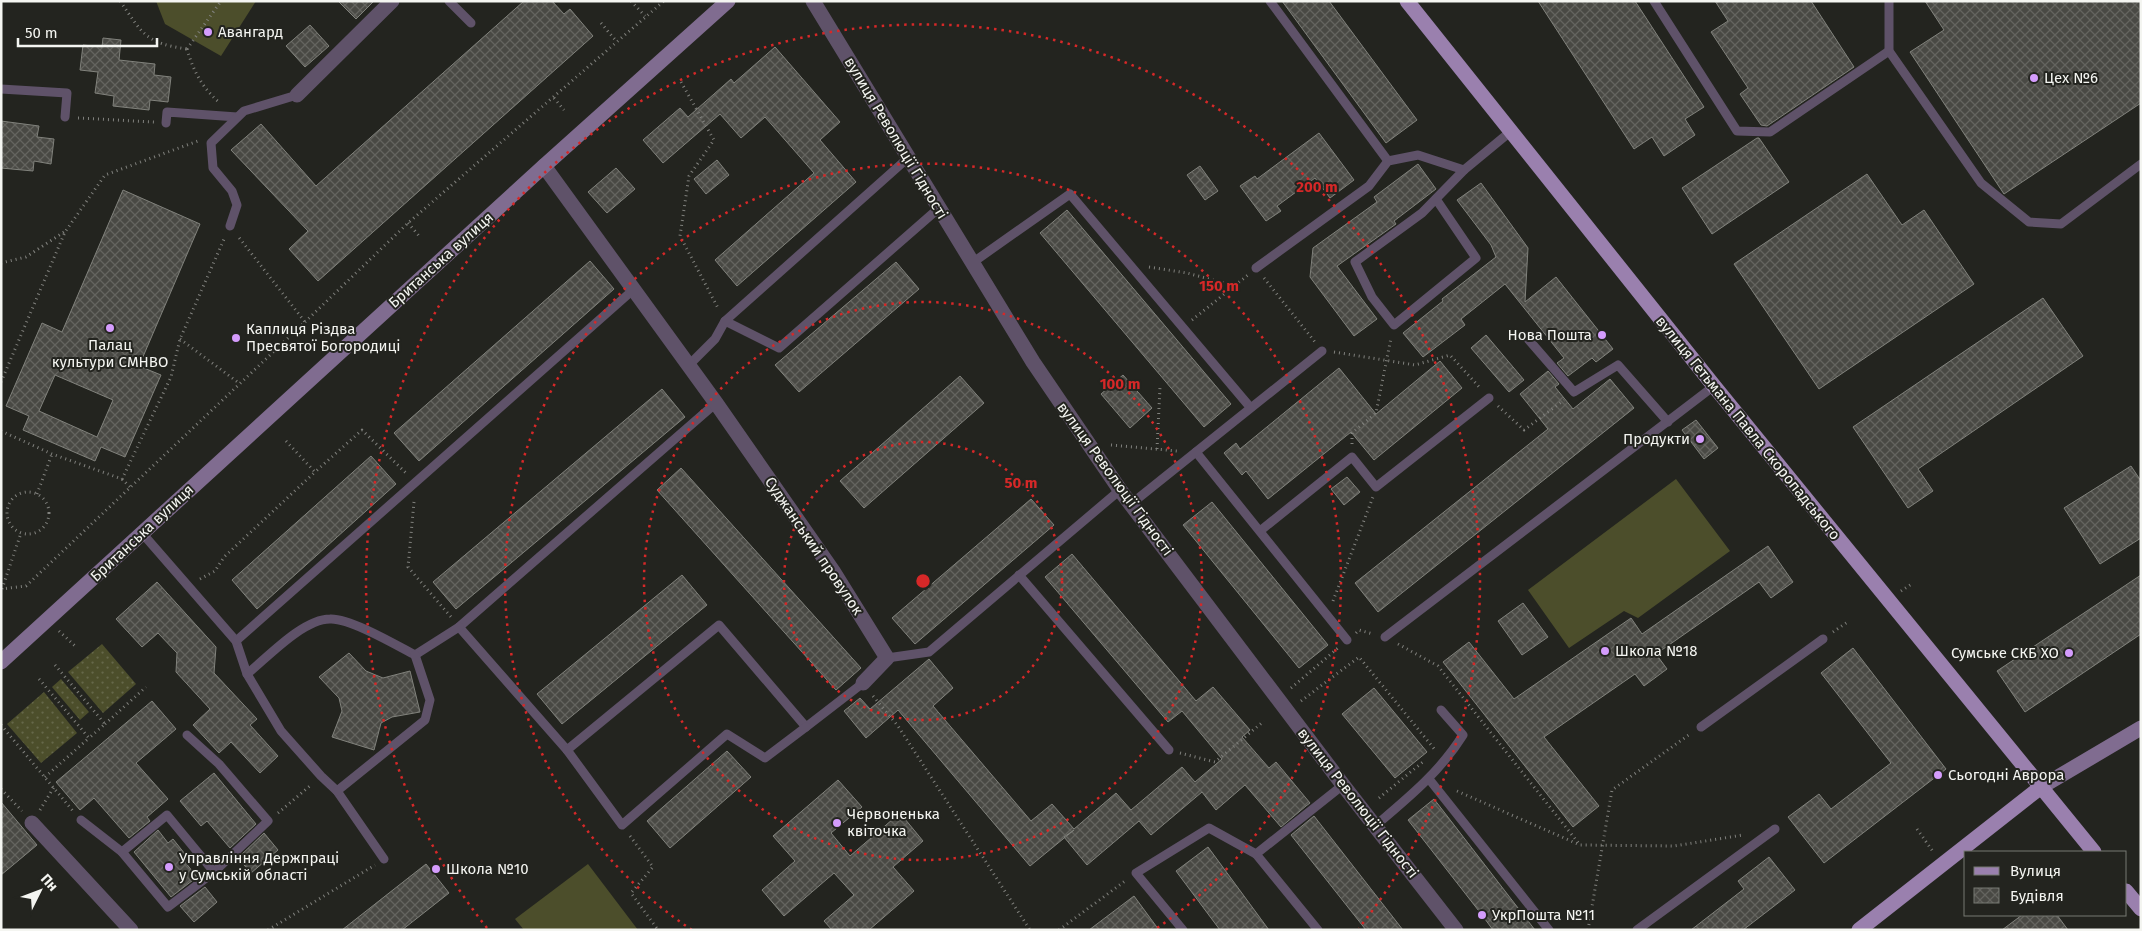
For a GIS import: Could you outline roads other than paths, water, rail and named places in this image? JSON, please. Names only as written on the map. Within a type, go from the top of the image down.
[{"type":"main road","name":"Британська вулиця","points":[[1,662],[544,166],[728,1]]},
{"type":"main road","name":"вулиця Гетьмана Павла Скоропадського","points":[[1407,1],[1714,386],[2093,851]]},
{"type":"main road","points":[[1859,930],[2041,787],[2141,728]]},
{"type":"main road","points":[[2127,892],[2141,910]]},
{"type":"street","points":[[297,95],[392,1]]},
{"type":"street","name":"вулиця Революції Гідності","points":[[812,1],[1033,362],[1120,490],[1343,785],[1456,930]]},
{"type":"street","name":"Суджанський провулок","points":[[544,166],[565,192],[633,290],[716,403],[833,571],[887,658]]},
{"type":"street","points":[[863,683],[887,658]]},
{"type":"street","points":[[32,823],[131,930]]},
{"type":"lane","points":[[449,1],[471,23]]},
{"type":"lane","points":[[1270,1],[1388,161]]},
{"type":"lane","points":[[1654,1],[1738,131],[1770,132],[1889,51]]},
{"type":"lane","points":[[1889,1],[1889,51],[1981,182],[2030,222],[2061,224],[2141,164]]},
{"type":"lane","points":[[1,89],[66,93],[65,117]]},
{"type":"lane","points":[[230,226],[237,205],[232,190],[213,168],[211,143],[244,111],[297,95]]},
{"type":"lane","points":[[166,123],[167,112],[237,117]]},
{"type":"lane","points":[[1436,199],[1476,258],[1394,325],[1372,296],[1356,262],[1422,213],[1464,170],[1510,132]]},
{"type":"lane","points":[[1256,268],[1370,186],[1388,161],[1418,155],[1464,170]]},
{"type":"lane","points":[[689,365],[715,339],[725,320],[909,157]]},
{"type":"lane","points":[[972,263],[1070,194],[1250,407]]},
{"type":"lane","points":[[725,320],[778,348],[939,208]]},
{"type":"lane","points":[[236,641],[633,290]]},
{"type":"lane","points":[[1528,339],[1574,392],[1618,364],[1668,422]]},
{"type":"lane","points":[[1131,504],[1322,350]]},
{"type":"lane","points":[[1385,637],[1714,386]]},
{"type":"lane","points":[[1260,532],[1352,457],[1376,488],[1489,398]]},
{"type":"lane","points":[[415,655],[459,627],[716,403]]},
{"type":"lane","points":[[1196,452],[1347,640]]},
{"type":"lane","points":[[887,658],[929,652],[1120,490]]},
{"type":"lane","points":[[142,533],[236,641],[247,674],[281,731],[337,790],[384,859]]},
{"type":"lane","points":[[1019,575],[1169,750]]},
{"type":"lane","points":[[247,674],[305,626],[330,619],[362,628],[415,655],[430,700],[425,720],[337,790]]},
{"type":"lane","points":[[566,750],[719,624],[806,728]]},
{"type":"lane","points":[[459,627],[566,750],[622,825],[727,734],[766,758],[863,683]]},
{"type":"lane","points":[[1701,727],[1823,639]]},
{"type":"lane","points":[[1375,826],[1429,779],[1448,759],[1464,735],[1441,710]]},
{"type":"lane","points":[[81,820],[122,852],[168,907],[214,872],[268,821],[219,764],[187,735]]},
{"type":"lane","points":[[1429,779],[1549,930]]},
{"type":"lane","points":[[1256,854],[1343,785]]},
{"type":"lane","points":[[122,852],[167,815],[214,872]]},
{"type":"lane","points":[[1180,928],[1136,873],[1209,828],[1256,854],[1318,930]]},
{"type":"lane","points":[[1637,930],[1775,829]]},
{"type":"place","name":"Авангард","points":[[208,32]]},
{"type":"place","name":"Цех №6","points":[[2034,78]]},
{"type":"place","name":"Палац культури СМНВО","points":[[110,328]]},
{"type":"place","name":"Нова Пошта","points":[[1602,335]]},
{"type":"place","name":"Каплиця Різдва Пресвятої Богородиці","points":[[236,338]]},
{"type":"place","name":"Продукти","points":[[1700,439]]},
{"type":"place","name":"Школа №18","points":[[1605,651]]},
{"type":"place","name":"Сумське СКБ ХО","points":[[2069,653]]},
{"type":"place","name":"Сьогодні Аврора","points":[[1938,775]]},
{"type":"place","name":"Червоненька квіточка","points":[[837,823]]},
{"type":"place","name":"Управління Держпраці у Сумській області","points":[[169,867]]},
{"type":"place","name":"Школа №10","points":[[436,869]]},
{"type":"place","name":"УкрПошта №11","points":[[1482,915]]}]
